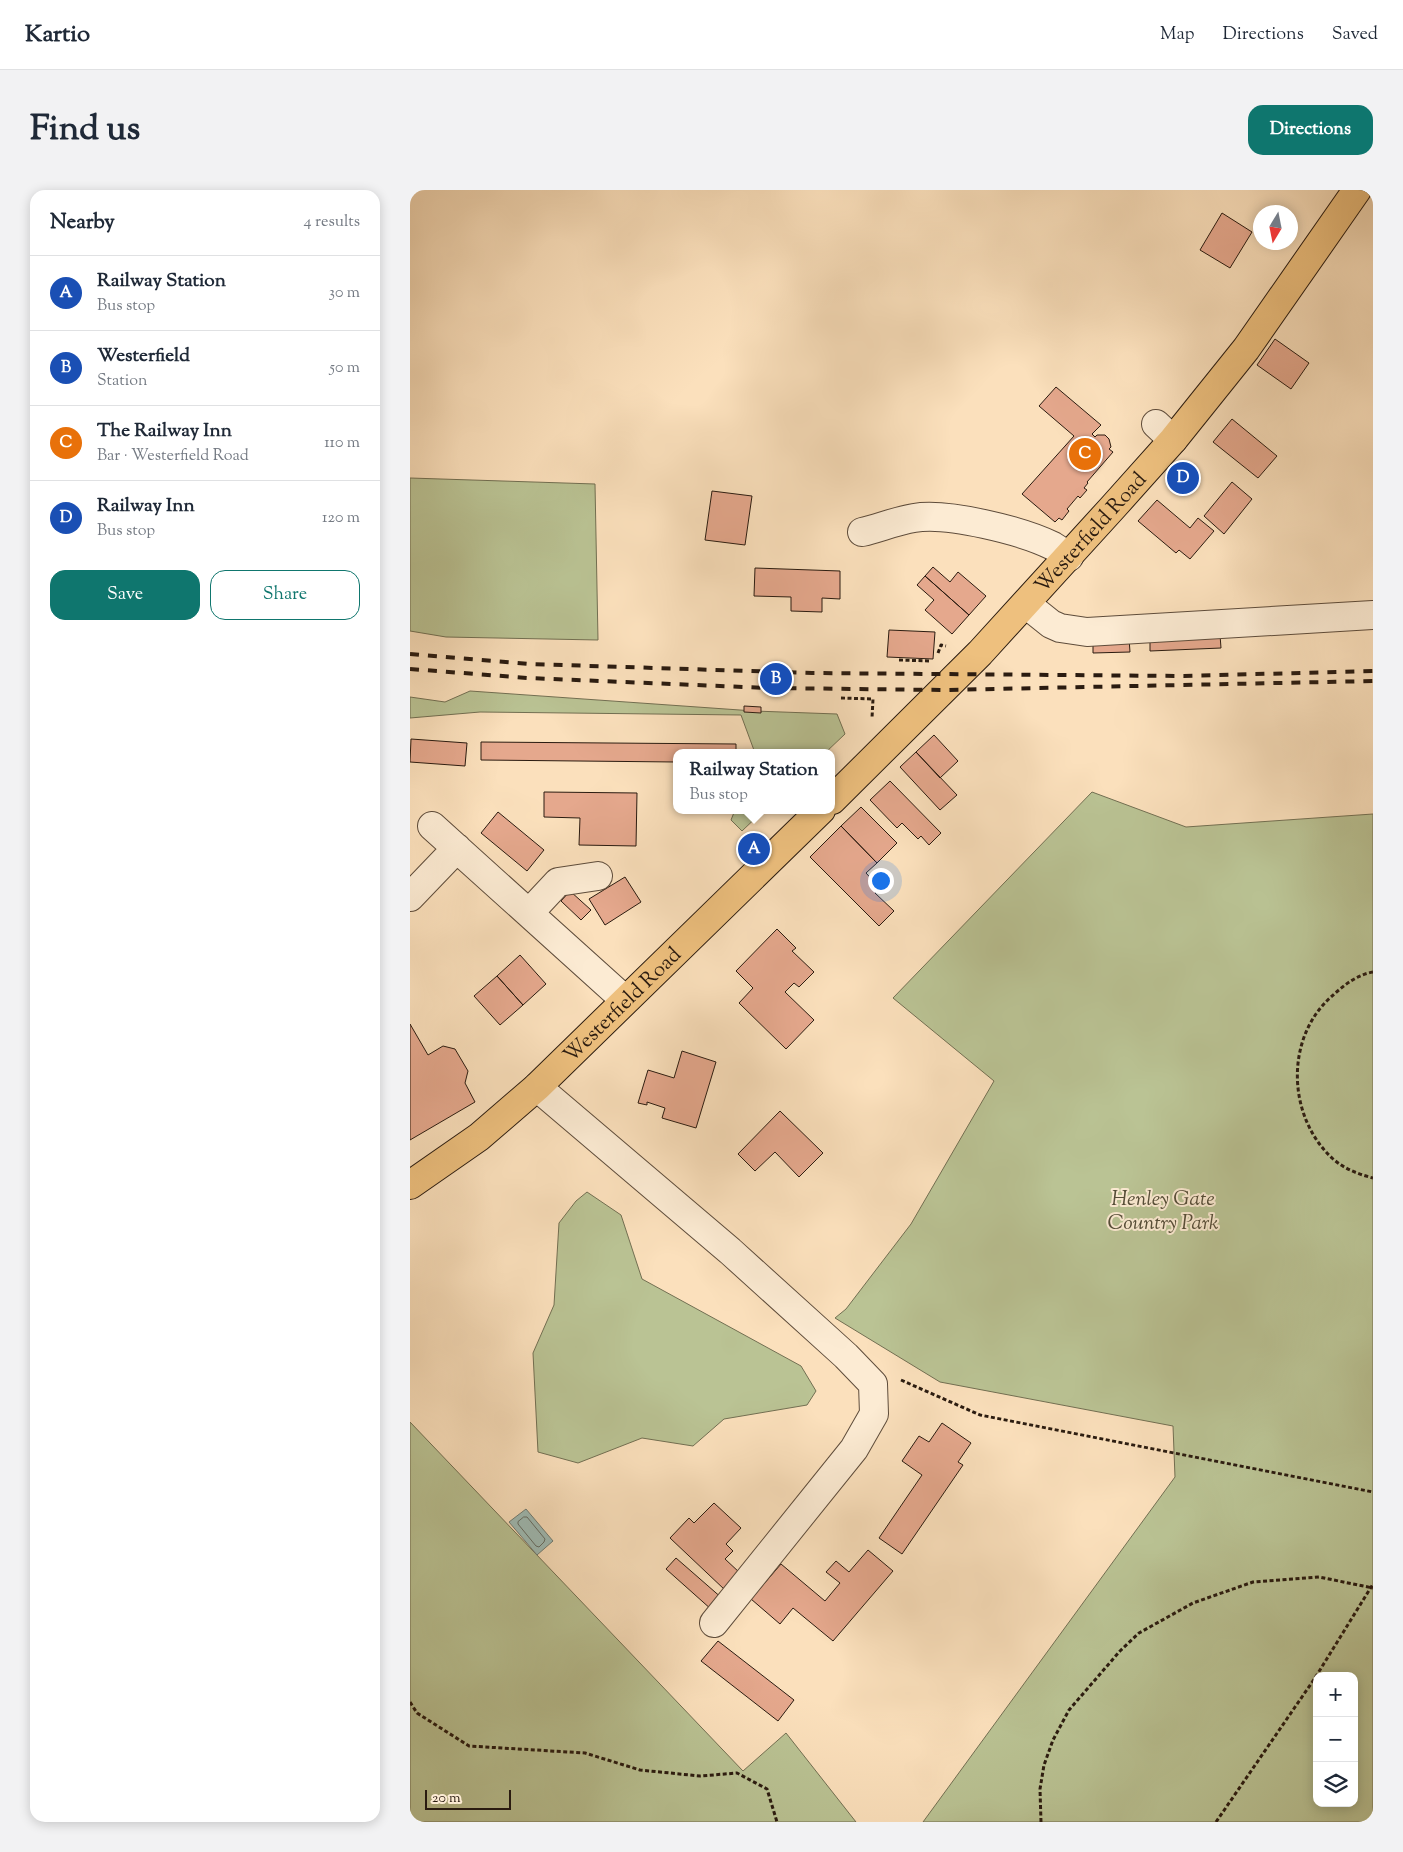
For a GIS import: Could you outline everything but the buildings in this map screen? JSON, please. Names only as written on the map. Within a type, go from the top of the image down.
[{"type":"main road","name":"Westerfield Road","points":[[835,797],[980,653],[1069,557],[1164,432],[1246,349],[1357,190]]},
{"type":"main road","name":"Westerfield Road","points":[[410,1185],[479,1137],[537,1088],[817,814]]},
{"type":"lane","points":[[862,532],[914,518],[953,518],[1035,539],[1053,546],[1069,557]]},
{"type":"lane","points":[[1026,604],[1051,624],[1060,628],[1087,632],[1373,614]]},
{"type":"lane","points":[[432,826],[625,1000]]},
{"type":"lane","points":[[410,897],[457,848]]},
{"type":"lane","points":[[529,913],[558,882],[598,876]]},
{"type":"lane","points":[[537,1088],[730,1250],[853,1363],[873,1384],[874,1414],[854,1449],[714,1623]]},
{"type":"path","points":[[899,660],[935,662],[941,645],[949,648]]},
{"type":"path","points":[[841,698],[873,699],[872,720],[877,723]]},
{"type":"path","points":[[1373,972],[1344,985],[1324,1003],[1309,1022],[1300,1045],[1297,1067],[1298,1093],[1316,1140],[1332,1158],[1351,1171],[1373,1178]]},
{"type":"path","points":[[853,1363],[884,1373],[980,1415],[1373,1492]]},
{"type":"path","points":[[1040,1822],[1040,1789],[1044,1765],[1053,1740],[1069,1710],[1120,1651],[1139,1633],[1194,1603],[1253,1582],[1319,1578],[1372,1586],[1315,1678],[1216,1822]]},
{"type":"path","points":[[410,1702],[418,1712],[469,1746],[585,1753],[640,1770],[657,1772],[700,1776],[737,1773],[767,1789],[777,1822]]},
{"type":"green space","points":[[410,478],[595,484],[598,640],[446,637],[410,631]]},
{"type":"green space","points":[[470,691],[754,711],[837,714],[845,734],[829,749],[754,749],[741,715],[480,712],[410,718],[410,697],[445,702]]},
{"type":"green space","name":"Henley Gate Country Park","points":[[1092,792],[1186,827],[1373,814],[1373,1822],[923,1822],[1175,1477],[1173,1426],[940,1382],[835,1318],[846,1309],[911,1224],[994,1081],[893,998]]},
{"type":"green space","points":[[733,814],[760,814],[742,831],[731,820]]},
{"type":"green space","points":[[587,1192],[621,1215],[642,1279],[801,1366],[816,1391],[807,1405],[724,1419],[693,1446],[642,1438],[578,1463],[538,1452],[533,1353],[554,1305],[559,1223],[576,1201]]},
{"type":"green space","points":[[410,1422],[743,1771],[786,1733],[856,1822],[410,1822]]},
{"type":"water","points":[[526,1509],[553,1541],[537,1555],[509,1522]]},
{"type":"railway","points":[[410,654],[530,664],[812,673],[1184,676],[1373,671]]},
{"type":"railway","points":[[410,669],[528,678],[769,688],[944,690],[1373,681]]},
{"type":"place","name":"The Railway Inn","points":[[1085,454]]},
{"type":"place","name":"Railway Inn","points":[[1183,478]]},
{"type":"place","name":"Westerfield","points":[[776,679]]},
{"type":"place","name":"Railway Station","points":[[754,849]]}]
